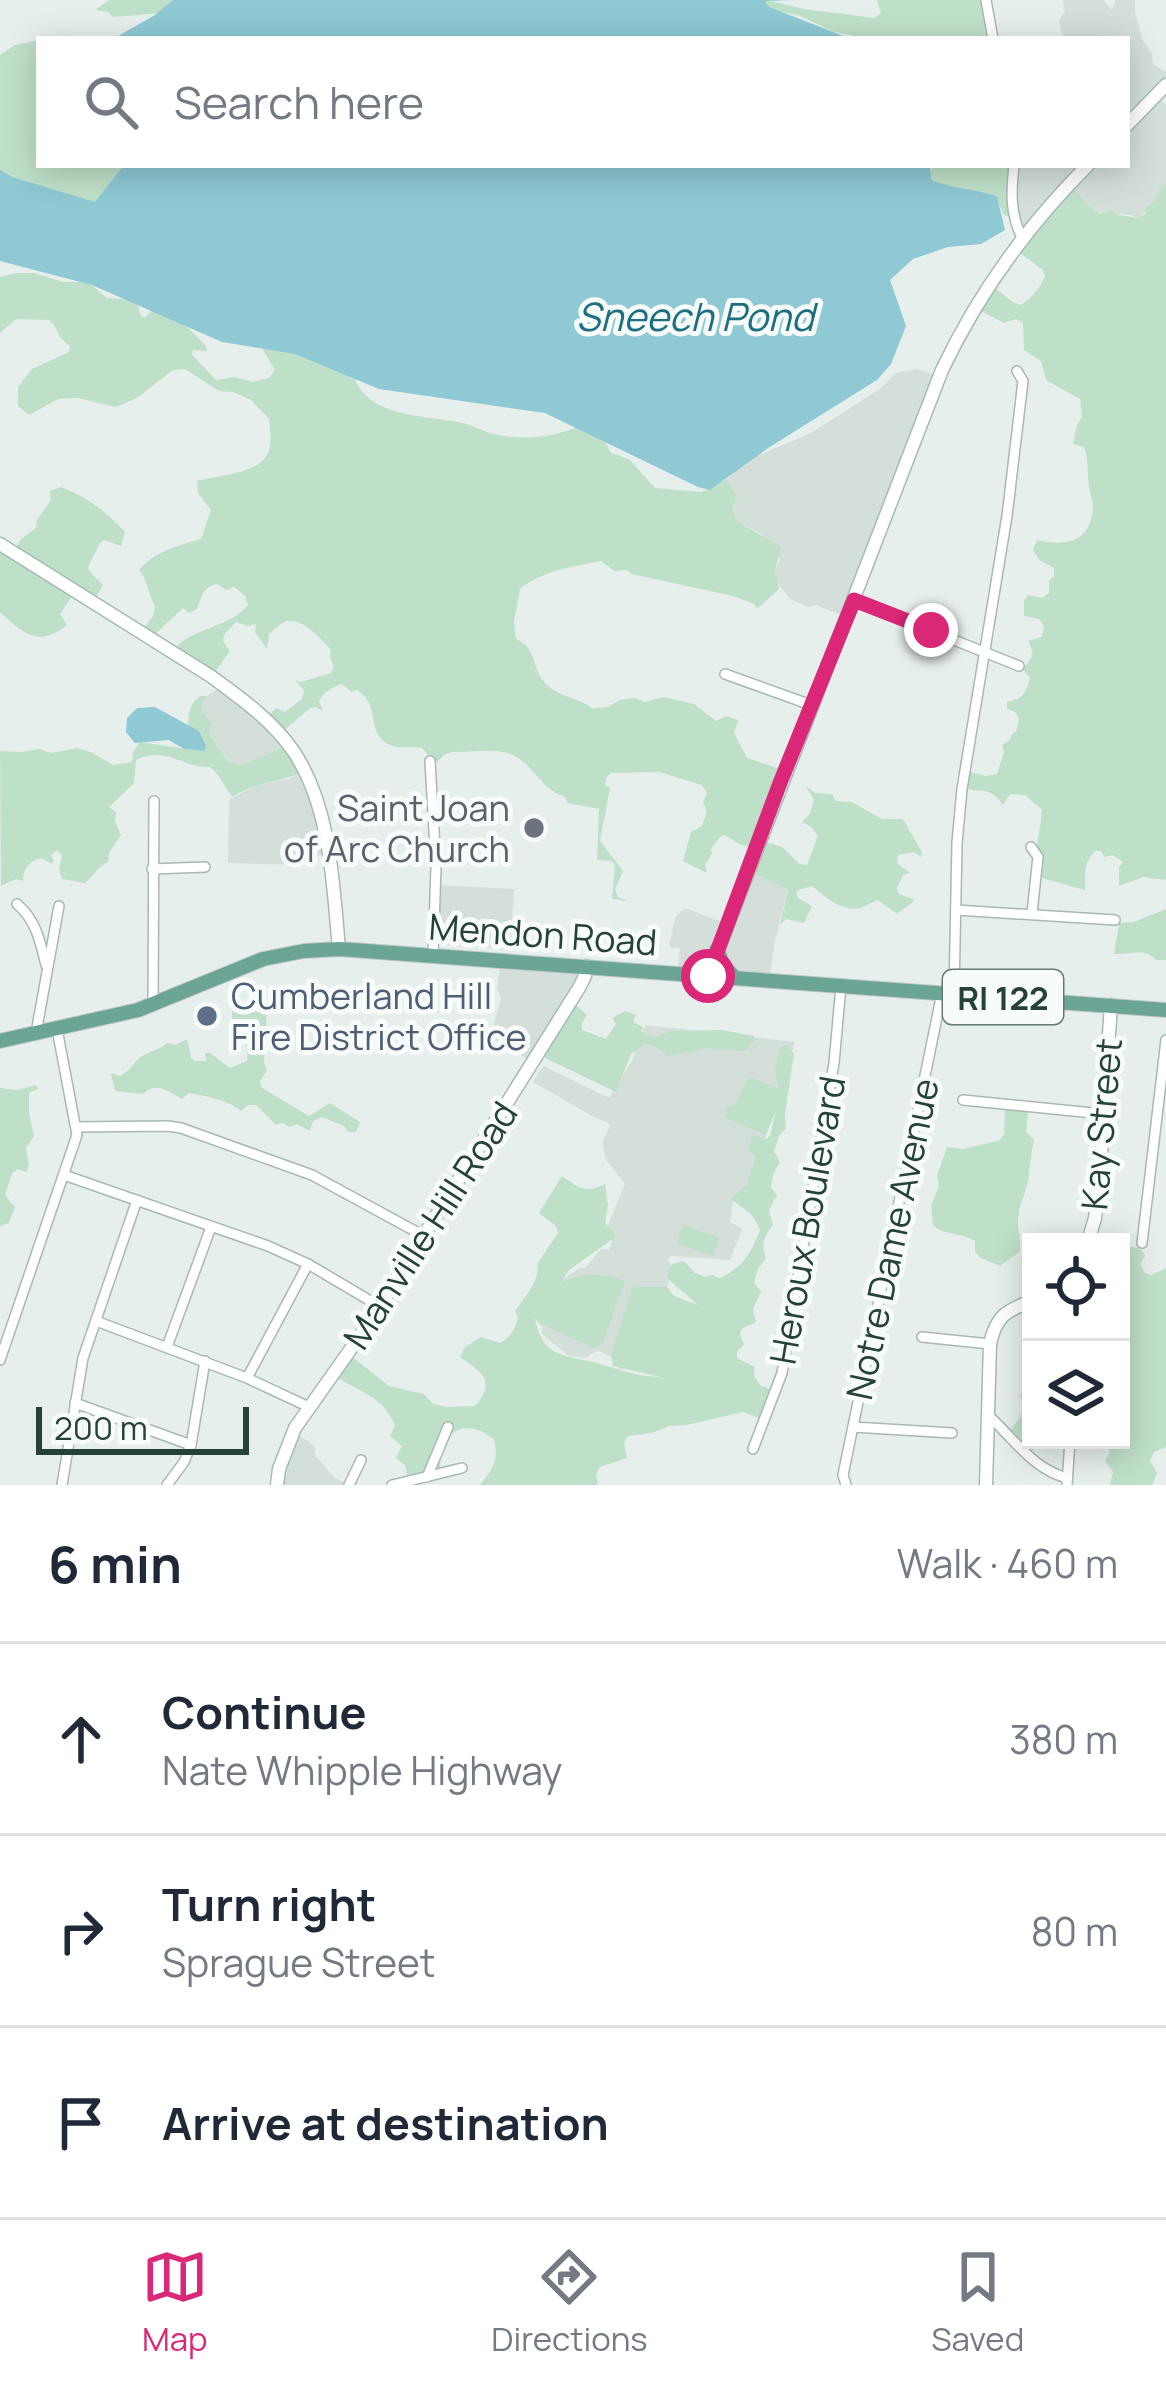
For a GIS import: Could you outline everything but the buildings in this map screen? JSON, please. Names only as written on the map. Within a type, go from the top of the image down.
[{"type":"main road","points":[[1130,122],[1166,85]]},
{"type":"main road","points":[[708,976],[942,370],[977,303],[1022,238],[1085,168]]},
{"type":"main road","points":[[0,544],[212,677],[283,738],[316,802],[329,861],[339,950]]},
{"type":"main road","points":[[717,949],[734,977]]},
{"type":"main road","name":"Mendon Road","points":[[0,1041],[107,1019],[262,959],[339,950],[1166,1010]]},
{"type":"main road","name":"Manville Hill Road","points":[[277,1485],[289,1442],[309,1407],[380,1306],[550,1036],[585,976],[586,966]]},
{"type":"main road","name":"Kay Street","points":[[1090,1233],[1097,1200],[1111,1005]]},
{"type":"main road","points":[[986,1485],[990,1344],[1002,1316],[1022,1305]]},
{"type":"street","points":[[986,0],[992,36]]},
{"type":"street","points":[[1014,168],[1010,202],[1022,238]]},
{"type":"street","name":"Notre Dame Avenue","points":[[846,1484],[843,1475],[948,993],[962,789],[1010,497],[1023,381],[1017,371]]},
{"type":"street","points":[[854,600],[1019,666]]},
{"type":"street","points":[[724,674],[811,705]]},
{"type":"street","points":[[430,761],[436,866],[433,956]]},
{"type":"street","points":[[153,1004],[154,801]]},
{"type":"street","points":[[1031,847],[1037,857],[1032,913]]},
{"type":"street","points":[[152,869],[206,867]]},
{"type":"street","points":[[17,904],[34,924],[47,970]]},
{"type":"street","points":[[36,1033],[59,906]]},
{"type":"street","points":[[956,910],[1115,920]]},
{"type":"street","name":"Heroux Boulevard","points":[[753,1449],[782,1373],[834,1063],[841,986]]},
{"type":"street","points":[[0,1360],[74,1146],[76,1127],[57,1029]]},
{"type":"street","points":[[1142,1244],[1166,1040]]},
{"type":"street","points":[[963,1100],[1103,1114]]},
{"type":"street","points":[[76,1127],[181,1128],[312,1175],[424,1236]]},
{"type":"street","points":[[64,1175],[268,1246],[380,1306]]},
{"type":"street","points":[[62,1485],[83,1358],[137,1200]]},
{"type":"street","points":[[166,1347],[211,1227]]},
{"type":"street","points":[[247,1378],[308,1264]]},
{"type":"street","points":[[96,1321],[205,1361],[309,1407]]},
{"type":"street","points":[[922,1337],[990,1344]]},
{"type":"street","points":[[166,1485],[191,1445],[205,1361]]},
{"type":"street","points":[[75,1403],[191,1445]]},
{"type":"street","points":[[989,1417],[1033,1460],[1067,1481],[1069,1449]]},
{"type":"street","points":[[427,1477],[448,1426]]},
{"type":"street","points":[[854,1427],[952,1433]]},
{"type":"street","points":[[349,1485],[361,1460]]},
{"type":"street","points":[[392,1485],[462,1468]]},
{"type":"shaded area","points":[[1063,0],[1103,0],[1112,10],[1116,0],[1135,0],[1142,39],[1153,64],[1166,72],[1166,87],[1157,96],[1166,105],[1166,185],[1138,219],[1102,214],[1087,204],[1024,239],[1010,191],[1013,168],[1130,168],[1130,36],[1063,36],[1059,21],[1065,11]]},
{"type":"shaded area","points":[[918,369],[942,377],[846,617],[790,599],[776,581],[780,559],[761,534],[737,521],[732,509],[737,497],[727,479],[747,460],[809,434],[880,389],[895,373]]},
{"type":"shaded area","points":[[223,685],[287,745],[243,765],[228,762],[202,712],[207,696]]},
{"type":"shaded area","points":[[303,772],[327,854],[301,865],[228,863],[229,800],[256,785]]},
{"type":"shaded area","points":[[749,870],[788,889],[769,982],[677,974],[680,948],[669,944],[676,916],[685,908],[727,924]]},
{"type":"shaded area","points":[[439,885],[514,889],[510,950],[435,944]]},
{"type":"shaded area","points":[[501,962],[589,969],[535,1063],[517,1048],[490,1038],[501,998],[497,988]]},
{"type":"shaded area","points":[[646,1025],[795,1042],[749,1191],[733,1202],[730,1222],[742,1229],[730,1260],[671,1256],[668,1260],[673,1268],[667,1287],[674,1296],[737,1321],[619,1370],[617,1360],[598,1350],[586,1358],[569,1356],[542,1334],[534,1317],[560,1281],[585,1268],[601,1249],[609,1250],[608,1225],[625,1184],[606,1160],[602,1143],[610,1126],[607,1122],[533,1082],[543,1066],[609,1098],[633,1059]]},
{"type":"shaded area","points":[[295,1434],[309,1441],[335,1478],[351,1485],[278,1485]]},
{"type":"green space","points":[[109,0],[175,0],[160,13],[113,17],[95,10]]},
{"type":"green space","points":[[877,0],[984,0],[991,36],[854,36],[798,15],[771,11],[764,2],[874,18],[881,13]]},
{"type":"green space","points":[[36,41],[36,168],[139,168],[108,217],[0,191],[0,55],[15,45]]},
{"type":"green space","points":[[933,168],[1013,168],[1011,218],[1003,214],[996,196],[951,193],[928,180]]},
{"type":"green space","points":[[1166,185],[1166,880],[1143,877],[1119,886],[1123,862],[1095,851],[1086,865],[1085,890],[1038,877],[1042,810],[1025,795],[1010,794],[1003,805],[989,792],[962,787],[965,771],[997,774],[1002,745],[1016,731],[1019,719],[1007,709],[1007,702],[1025,691],[1030,678],[1020,666],[1032,656],[1028,641],[1042,637],[1044,626],[1039,619],[1024,616],[1024,601],[1028,595],[1042,598],[1049,593],[1054,576],[1054,568],[1039,560],[1033,550],[1037,540],[1076,539],[1088,527],[1093,505],[1084,447],[1073,444],[1082,417],[1080,399],[1046,380],[1041,361],[1024,350],[1023,323],[1016,319],[1004,323],[977,309],[992,286],[1020,305],[1035,293],[1045,277],[1043,270],[1016,250],[1071,186],[1101,214],[1112,211],[1138,218]]},
{"type":"green space","points":[[16,273],[88,282],[107,298],[132,300],[144,318],[159,304],[166,305],[206,346],[207,351],[193,350],[192,355],[216,380],[269,378],[275,370],[262,344],[352,370],[368,398],[397,412],[513,437],[548,435],[582,425],[602,436],[611,453],[629,459],[655,488],[702,492],[727,479],[737,497],[732,509],[737,521],[781,547],[775,571],[779,589],[757,609],[733,596],[627,570],[614,571],[601,561],[547,574],[520,589],[516,639],[530,651],[547,685],[592,708],[620,700],[645,702],[663,697],[694,704],[716,721],[726,716],[738,720],[734,733],[747,758],[787,771],[761,841],[782,847],[799,864],[807,865],[818,836],[802,822],[814,800],[806,786],[815,793],[832,794],[836,801],[852,802],[882,819],[903,819],[922,852],[921,857],[914,852],[898,855],[897,863],[910,873],[903,875],[897,888],[914,901],[897,914],[878,900],[852,909],[812,886],[796,891],[798,898],[812,906],[804,923],[786,919],[780,925],[788,890],[749,870],[756,849],[725,835],[711,849],[707,873],[683,861],[691,832],[702,826],[707,812],[703,802],[707,793],[702,785],[659,772],[611,773],[606,778],[610,788],[600,841],[623,871],[615,889],[618,897],[628,901],[612,899],[615,865],[597,860],[599,809],[568,803],[511,754],[452,752],[431,768],[422,748],[396,747],[383,741],[365,697],[342,684],[321,698],[324,712],[310,708],[280,734],[265,719],[276,708],[285,712],[302,699],[304,690],[295,680],[331,673],[331,650],[306,626],[293,621],[269,634],[267,649],[255,632],[256,624],[236,622],[223,641],[230,651],[212,676],[173,651],[190,637],[240,613],[248,605],[245,596],[234,587],[212,586],[197,609],[189,613],[183,608],[152,637],[142,631],[155,606],[139,570],[159,554],[201,539],[211,510],[198,493],[197,481],[258,465],[270,446],[269,419],[251,400],[219,391],[185,369],[173,370],[137,398],[116,407],[78,398],[58,399],[29,415],[18,406],[18,387],[32,369],[69,352],[70,346],[49,320],[16,319],[0,333],[0,277]]},
{"type":"green space","points":[[61,487],[96,506],[125,532],[121,546],[100,543],[88,567],[103,585],[95,599],[75,592],[60,614],[67,625],[39,637],[24,632],[0,612],[0,544],[14,551],[36,528],[51,500],[50,491]]},
{"type":"green space","points":[[200,696],[207,696],[202,712],[228,762],[243,765],[287,745],[303,772],[233,797],[210,767],[157,755],[136,760],[134,783],[109,807],[116,812],[121,835],[108,862],[85,883],[62,879],[62,855],[57,850],[51,855],[52,864],[37,859],[28,866],[23,881],[1,886],[0,751],[51,753],[77,748],[113,765],[132,762],[140,742],[192,750],[200,736],[188,724],[189,715]]},
{"type":"green space","points":[[1166,909],[1166,960],[1142,953],[1114,954],[1119,923]]},
{"type":"green space","points":[[574,1003],[587,1015],[582,1030],[606,1039],[616,1024],[612,1018],[625,1011],[636,1015],[633,1022],[653,1038],[671,1031],[722,1030],[754,1036],[754,1041],[744,1051],[708,1048],[667,1056],[644,1044],[631,1054],[616,1092],[541,1056]]},
{"type":"green space","points":[[232,1011],[267,1012],[267,1070],[260,1081],[262,1088],[309,1116],[330,1103],[360,1122],[356,1132],[322,1117],[313,1121],[310,1131],[297,1124],[276,1125],[256,1105],[241,1111],[189,1093],[182,1099],[157,1088],[143,1094],[115,1091],[111,1073],[120,1076],[142,1056],[167,1043],[187,1039],[195,1061],[206,1061],[205,1053],[210,1053],[230,1068],[247,1061],[245,1042],[233,1027]]},
{"type":"green space","points":[[783,1045],[794,1054],[786,1128],[774,1151],[780,1162],[771,1187],[777,1195],[769,1210],[773,1225],[764,1241],[766,1258],[754,1282],[761,1292],[753,1309],[756,1322],[742,1329],[744,1344],[737,1352],[737,1358],[755,1367],[754,1376],[761,1386],[776,1391],[764,1420],[743,1412],[628,1436],[624,1443],[627,1458],[600,1467],[598,1485],[480,1485],[494,1464],[494,1439],[464,1429],[444,1445],[440,1469],[409,1482],[405,1465],[396,1458],[402,1446],[390,1436],[395,1425],[390,1415],[377,1401],[335,1376],[350,1355],[389,1386],[424,1394],[433,1404],[475,1406],[486,1383],[460,1357],[465,1347],[481,1337],[500,1343],[514,1329],[515,1311],[558,1233],[539,1213],[562,1176],[586,1189],[605,1184],[605,1223],[615,1234],[569,1270],[561,1282],[593,1275],[625,1281],[603,1343],[593,1348],[535,1318],[538,1331],[549,1347],[563,1355],[661,1377],[613,1366],[611,1355],[633,1287],[667,1287],[674,1296],[698,1305],[667,1278],[672,1264],[684,1261],[695,1273],[719,1278],[749,1253],[760,1230],[751,1215],[731,1199],[747,1184],[756,1157],[748,1150],[753,1135],[770,1136],[776,1110],[766,1135],[724,1117],[748,1079],[779,1089],[776,1066]]},
{"type":"green space","points":[[36,1085],[38,1089],[29,1093],[34,1136],[26,1148],[29,1166],[26,1172],[12,1173],[5,1195],[15,1207],[9,1223],[0,1226],[0,1088]]},
{"type":"green space","points":[[1005,1109],[1028,1111],[1026,1132],[1034,1140],[1018,1216],[1020,1251],[1000,1266],[975,1252],[975,1241],[933,1225],[931,1206],[947,1147],[964,1149],[1000,1140]]},
{"type":"green space","points":[[683,1224],[719,1238],[713,1256],[677,1244]]},
{"type":"green space","points":[[1130,1247],[1144,1254],[1140,1264],[1145,1273],[1166,1268],[1166,1447],[1154,1452],[1150,1461],[1157,1473],[1152,1485],[1110,1485],[1113,1472],[1105,1461],[1110,1449],[1130,1449]]},
{"type":"green space","points":[[1022,1411],[1022,1447],[1007,1433]]},
{"type":"water","points":[[173,0],[794,0],[765,1],[769,7],[843,36],[118,36]]},
{"type":"water","name":"Sneech Pond","points":[[122,168],[930,168],[931,180],[997,196],[1005,230],[981,244],[948,247],[913,259],[890,280],[906,326],[891,364],[877,380],[710,490],[545,413],[379,389],[295,354],[222,342],[92,285],[0,261],[0,170],[95,202]]},
{"type":"water","points":[[155,707],[199,731],[204,751],[184,749],[169,740],[135,743],[126,732],[127,718],[137,708]]},
{"type":"place","name":"Saint Joan of Arc Church","points":[[534,828]]},
{"type":"place","name":"Cumberland Hill Fire District Office","points":[[207,1016]]},
{"type":"route","points":[[708,976],[854,600],[931,630]]}]
